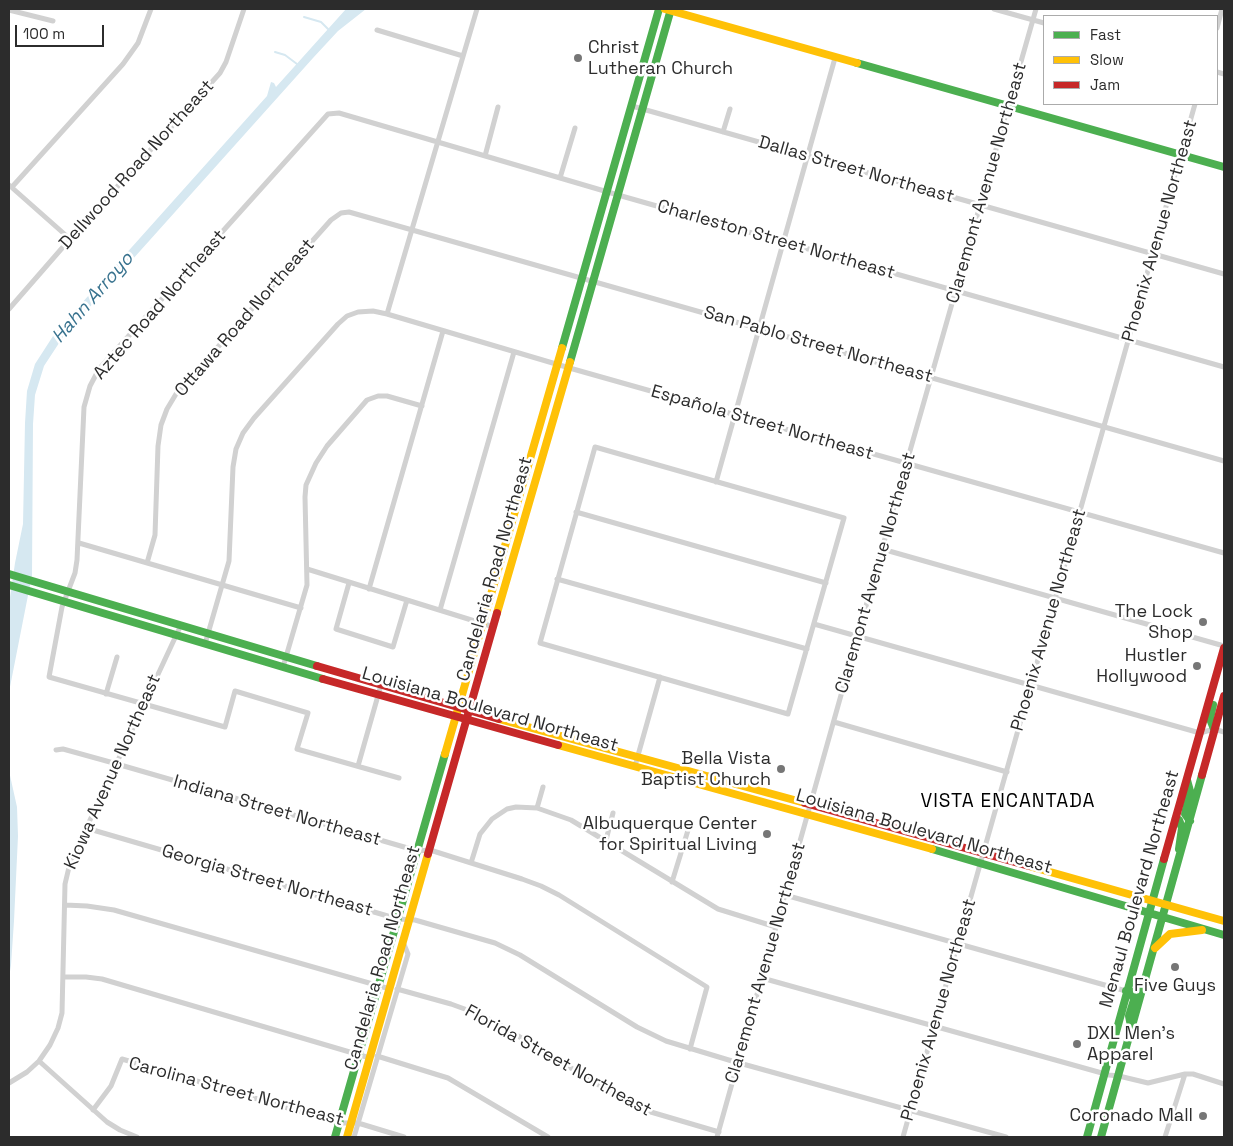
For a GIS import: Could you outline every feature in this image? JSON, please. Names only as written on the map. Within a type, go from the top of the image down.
[{"type":"main road","name":"Candelaria Road Northeast","points":[[335,1137],[659,9]]},
{"type":"main road","name":"Candelaria Road Northeast","points":[[347,1137],[355,1123],[393,989],[403,942],[618,195],[668,10]]},
{"type":"main road","points":[[668,10],[1224,167]]},
{"type":"main road","name":"Louisiana Boulevard Northeast","points":[[9,574],[459,708],[1167,903],[1224,921]]},
{"type":"main road","name":"Louisiana Boulevard Northeast","points":[[9,585],[378,695],[981,863],[1224,935]]},
{"type":"main road","name":"Menaul Boulevard Northeast","points":[[1087,1137],[1126,991],[1224,647]]},
{"type":"main road","points":[[1212,690],[1214,703],[1210,718],[1214,729]]},
{"type":"main road","name":"Menaul Boulevard Northeast","points":[[1101,1137],[1224,696]]},
{"type":"main road","points":[[1200,733],[1205,743],[1201,776]]},
{"type":"main road","points":[[1187,780],[1190,790],[1185,814],[1190,821]]},
{"type":"main road","points":[[1176,818],[1180,820],[1182,828],[1179,839],[1179,858]]},
{"type":"main road","points":[[1154,950],[1170,934],[1207,930]]},
{"type":"main road","points":[[1126,991],[1132,992],[1134,1000],[1129,1016],[1132,1028]]},
{"type":"street","points":[[70,239],[10,186],[123,64],[138,43],[151,9]]},
{"type":"street","name":"Dellwood Road Northeast","points":[[9,309],[220,73],[226,62],[244,9]]},
{"type":"street","points":[[205,644],[231,550],[233,467],[236,449],[242,433],[346,316],[358,312],[373,311],[387,314],[477,9]]},
{"type":"street","points":[[994,9],[1043,23]]},
{"type":"street","name":"Claremont Avenue Northeast","points":[[718,1135],[882,548],[1036,9]]},
{"type":"street","points":[[1218,24],[1222,9]]},
{"type":"street","points":[[9,10],[52,21]]},
{"type":"street","points":[[377,30],[463,56]]},
{"type":"street","points":[[716,482],[836,58]]},
{"type":"street","name":"Phoenix Avenue Northeast","points":[[903,1137],[1195,105]]},
{"type":"street","name":"Dallas Street Northeast","points":[[632,106],[1224,274]]},
{"type":"street","points":[[485,156],[498,107]]},
{"type":"street","points":[[723,132],[730,109]]},
{"type":"street","name":"Charleston Street Northeast","points":[[328,114],[339,113],[607,192],[1224,367]]},
{"type":"street","name":"Aztec Road Northeast","points":[[106,694],[49,677],[62,607],[75,573],[79,543],[84,407],[90,386],[100,369],[328,114]]},
{"type":"street","points":[[560,178],[575,128]]},
{"type":"street","name":"Ottawa Road Northeast","points":[[147,563],[155,535],[158,446],[161,425],[167,409],[176,394],[331,220],[341,213],[349,212],[412,229]]},
{"type":"street","name":"San Pablo Street Northeast","points":[[412,229],[1224,461]]},
{"type":"street","name":"Española Street Northeast","points":[[387,314],[568,368],[1224,553]]},
{"type":"street","points":[[369,589],[443,331]]},
{"type":"street","points":[[440,610],[514,352]]},
{"type":"street","points":[[283,667],[307,584],[304,498],[306,485],[316,463],[327,446],[367,400],[378,396],[387,396],[422,406]]},
{"type":"street","points":[[595,447],[716,482],[844,518],[788,714],[540,643],[595,447]]},
{"type":"street","points":[[576,512],[826,583]]},
{"type":"street","points":[[79,543],[301,608]]},
{"type":"street","points":[[882,548],[1224,647]]},
{"type":"street","points":[[306,569],[494,627]]},
{"type":"street","points":[[557,579],[807,649]]},
{"type":"street","points":[[349,583],[336,629],[394,647],[407,600]]},
{"type":"street","name":"Kiowa Avenue Northeast","points":[[9,1083],[27,1072],[39,1061],[50,1045],[58,1028],[62,1013],[66,878],[70,863],[181,624]]},
{"type":"street","points":[[814,624],[1200,733],[1214,729],[1224,732]]},
{"type":"street","points":[[117,657],[106,694],[225,727],[236,692],[308,713],[297,749],[399,778]]},
{"type":"street","points":[[635,766],[660,677]]},
{"type":"street","points":[[358,766],[381,685]]},
{"type":"street","points":[[834,722],[1007,772]]},
{"type":"street","name":"Indiana Street Northeast","points":[[56,750],[63,749],[418,851],[430,850],[522,879],[560,896],[707,987],[690,1049]]},
{"type":"street","points":[[537,808],[543,786]]},
{"type":"street","points":[[471,863],[480,834],[492,819],[507,809],[516,806],[537,808],[571,820],[718,909],[776,927]]},
{"type":"street","points":[[606,840],[613,813]]},
{"type":"street","points":[[672,882],[689,827]]},
{"type":"street","name":"Georgia Street Northeast","points":[[86,828],[398,919],[410,919],[495,943],[520,955],[638,1027],[666,1040],[690,1049],[1006,1137]]},
{"type":"street","points":[[785,895],[1126,991]]},
{"type":"street","name":"Florida Street Northeast","points":[[65,905],[114,910],[379,987],[451,1004],[500,1025],[627,1102],[644,1110],[718,1135]]},
{"type":"street","points":[[63,977],[102,979],[359,1056],[373,1057],[448,1078],[548,1137]]},
{"type":"street","points":[[762,978],[1104,1074],[1148,1083],[1192,1074],[1224,1084]]},
{"type":"street","name":"Carolina Street Northeast","points":[[93,1110],[111,1086],[122,1059],[339,1123],[355,1123],[404,1137]]},
{"type":"street","points":[[39,1061],[93,1110],[120,1130],[137,1137]]},
{"type":"street","points":[[1165,1137],[1185,1074]]},
{"type":"street","points":[[354,1137],[355,1123]]},
{"type":"water","name":"Hahn Arroyo","points":[[346,9],[366,9],[338,31],[313,58],[63,337],[44,366],[35,395],[33,424],[32,575],[9,692],[9,604],[23,524],[27,391],[35,364],[55,333],[267,96],[271,82],[276,87]]},
{"type":"water","points":[[9,771],[17,807],[18,836],[9,978]]},
{"type":"waterway","points":[[304,17],[321,22],[328,29]]},
{"type":"waterway","points":[[275,52],[285,55],[297,64]]},
{"type":"traffic: fast","points":[[562,348],[659,9]]},
{"type":"traffic: fast","points":[[570,362],[671,9]]},
{"type":"traffic: fast","points":[[857,63],[1224,167]]},
{"type":"traffic: fast","points":[[9,574],[317,666]]},
{"type":"traffic: fast","points":[[9,585],[323,679]]},
{"type":"traffic: fast","points":[[1213,705],[1210,719],[1214,729]]},
{"type":"traffic: fast","points":[[335,1137],[445,754]]},
{"type":"traffic: fast","points":[[1101,1137],[1202,775]]},
{"type":"traffic: fast","points":[[1187,780],[1190,791],[1185,814],[1190,821]]},
{"type":"traffic: fast","points":[[1176,818],[1179,820],[1182,828],[1179,849]]},
{"type":"traffic: fast","points":[[932,849],[1224,935]]},
{"type":"traffic: fast","points":[[1087,1137],[1164,859]]},
{"type":"traffic: fast","points":[[1126,991],[1132,992],[1134,1000],[1129,1016],[1131,1026]]},
{"type":"traffic: slow","points":[[665,9],[857,63]]},
{"type":"traffic: slow","points":[[445,754],[562,348]]},
{"type":"traffic: slow","points":[[497,613],[570,362]]},
{"type":"traffic: slow","points":[[499,719],[805,803]]},
{"type":"traffic: slow","points":[[558,745],[932,849]]},
{"type":"traffic: slow","points":[[347,1137],[428,854]]},
{"type":"traffic: slow","points":[[1029,866],[1224,921]]},
{"type":"traffic: slow","points":[[1155,948],[1170,934],[1202,930]]},
{"type":"traffic: jam","points":[[428,854],[497,613]]},
{"type":"traffic: jam","points":[[1164,859],[1224,648]]},
{"type":"traffic: jam","points":[[317,666],[499,719]]},
{"type":"traffic: jam","points":[[323,679],[558,745]]},
{"type":"traffic: jam","points":[[1202,775],[1224,696]]},
{"type":"traffic: jam","points":[[805,803],[1029,866]]},
{"type":"place","name":"Christ Lutheran Church","points":[[578,58]]},
{"type":"place","name":"The Lock Shop","points":[[1203,622]]},
{"type":"place","name":"Hustler Hollywood","points":[[1197,666]]},
{"type":"place","name":"Bella Vista Baptist Church","points":[[781,769]]},
{"type":"place","name":"Albuquerque Center for Spiritual Living","points":[[767,834]]},
{"type":"place","name":"Five Guys","points":[[1175,967]]},
{"type":"place","name":"DXL Men's Apparel","points":[[1077,1044]]},
{"type":"place","name":"Coronado Mall","points":[[1203,1116]]},
{"type":"district","name":"VISTA ENCANTADA","points":[[1008,802]]}]
